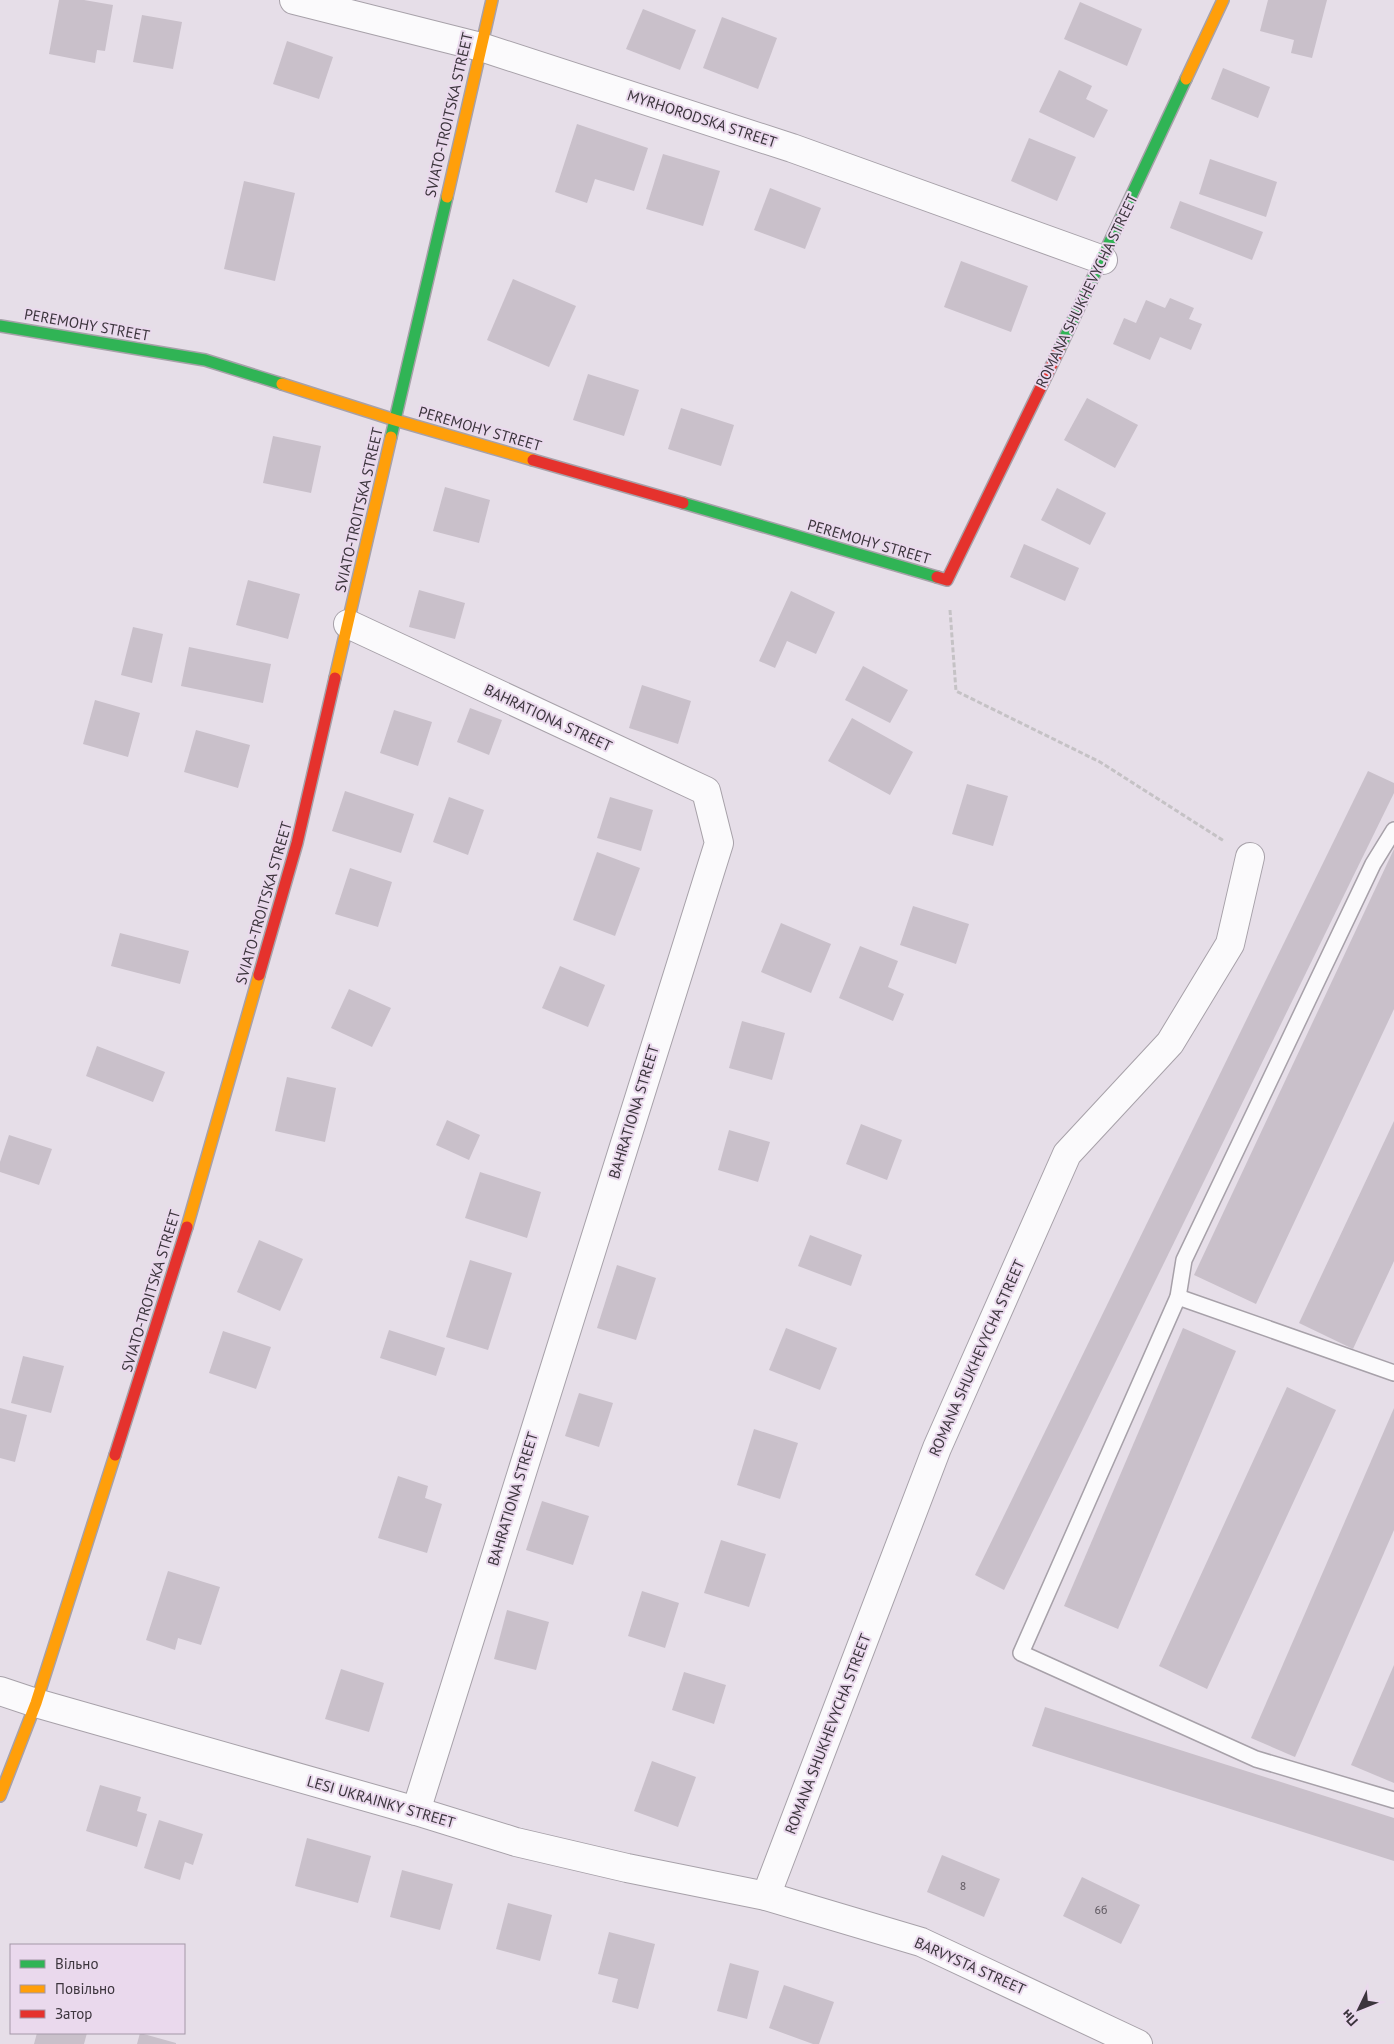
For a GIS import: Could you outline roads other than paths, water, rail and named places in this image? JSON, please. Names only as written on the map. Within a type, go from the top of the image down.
[{"type":"street","name":"MYRHORODSKA STREET","points":[[294,0],[480,47],[792,148],[1104,260]]},
{"type":"street","name":"SVIATO-TROITSKA STREET","points":[[0,1796],[36,1703],[182,1246],[297,843],[492,0]]},
{"type":"street","name":"ROMANA SHUKHEVYCHA STREET","points":[[947,580],[1104,260],[1222,0]]},
{"type":"street","name":"PEREMOHY STREET","points":[[0,326],[205,360],[395,420],[947,580]]},
{"type":"street","name":"BAHRATIONA STREET","points":[[348,624],[706,791],[719,843],[416,1810]]},
{"type":"street","name":"ROMANA SHUKHEVYCHA STREET","points":[[766,1896],[937,1448],[1067,1154],[1170,1043],[1230,944],[1250,857]]},
{"type":"street","name":"LESI UKRAINKY STREET","points":[[0,1691],[36,1703],[416,1810],[516,1842],[627,1868],[766,1896]]},
{"type":"street","name":"BARVYSTA STREET","points":[[766,1896],[922,1942],[1138,2044]]},
{"type":"lane","points":[[1394,830],[1373,864],[1184,1260],[1178,1297],[1021,1653],[1256,1759],[1394,1800]]},
{"type":"lane","points":[[1178,1297],[1394,1373]]}]
